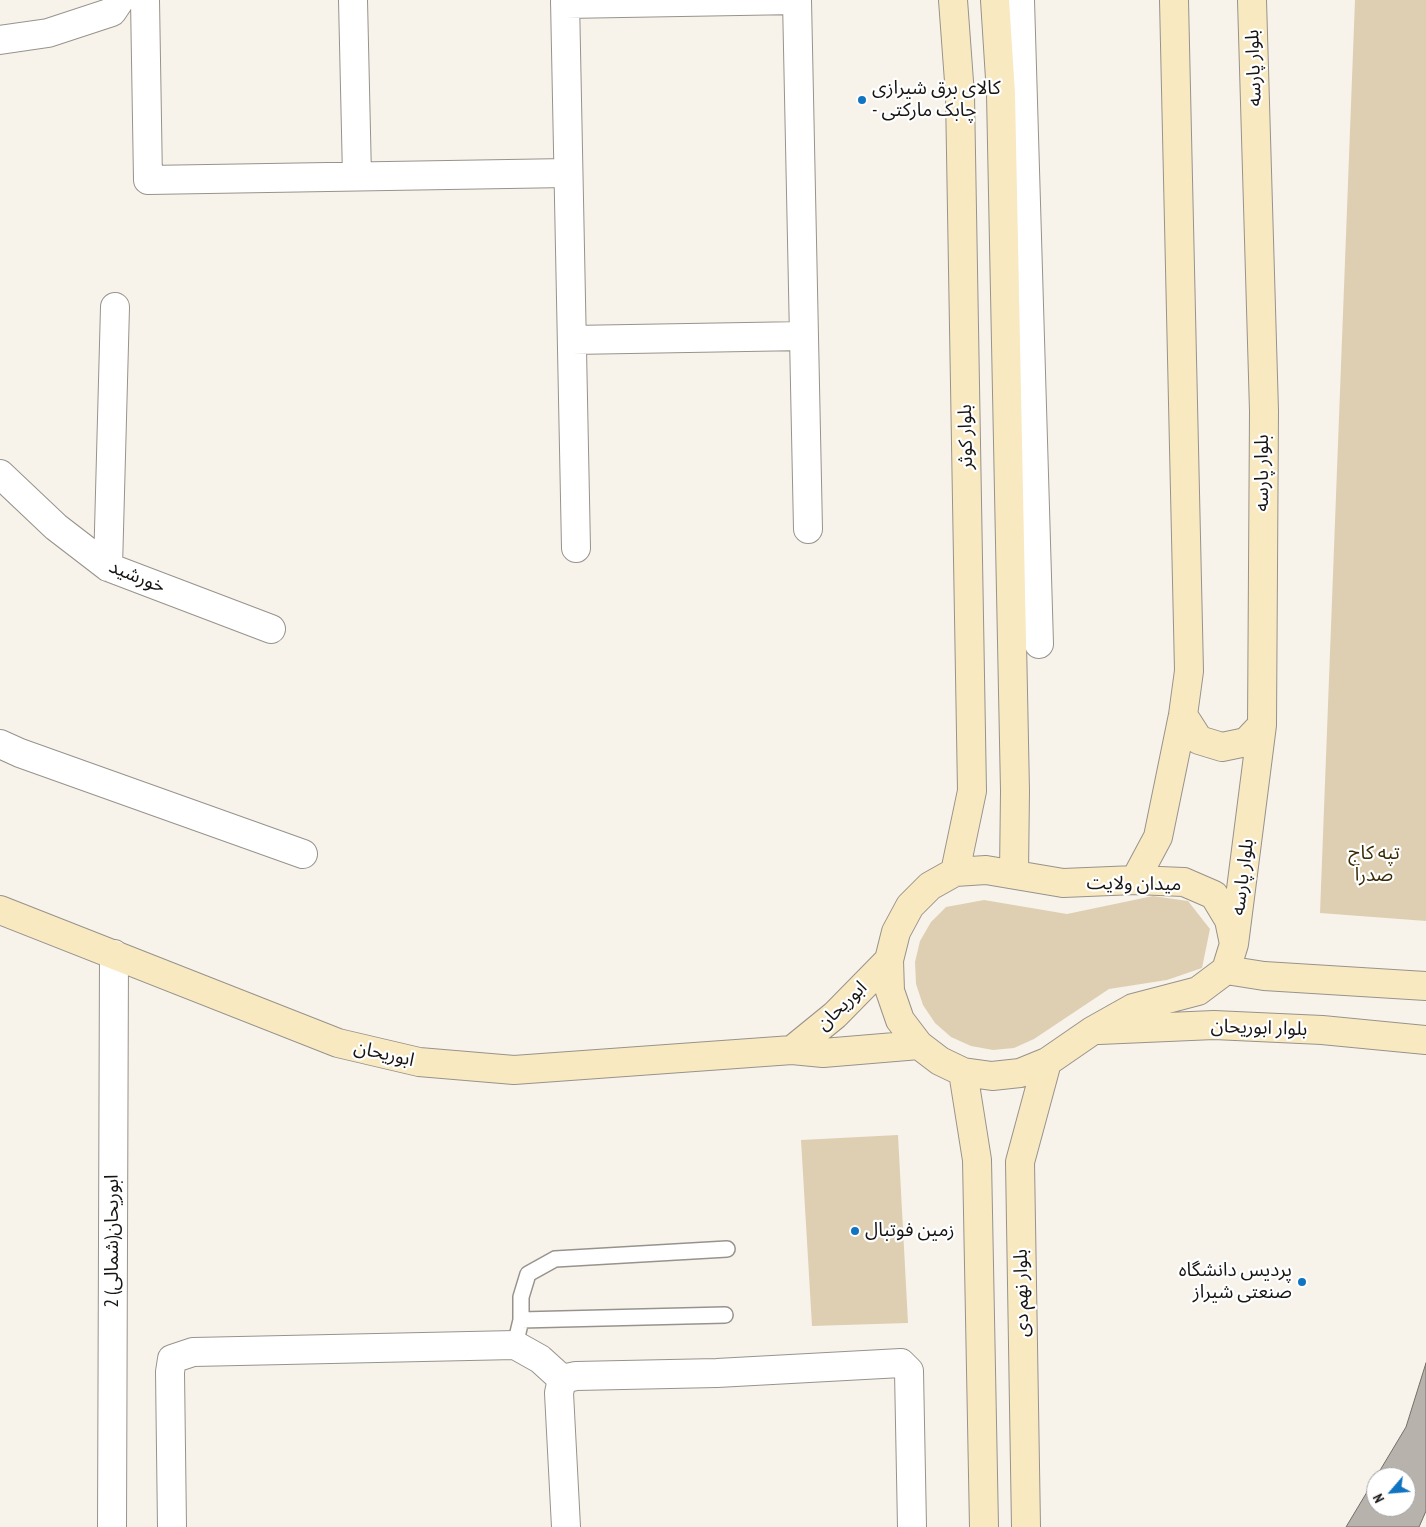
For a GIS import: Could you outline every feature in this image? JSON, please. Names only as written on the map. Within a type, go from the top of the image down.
[{"type":"main road","name":"بلوار کوثر","points":[[952,0],[960,95],[972,792],[955,872]]},
{"type":"main road","points":[[995,0],[1001,104],[1015,791],[1014,874]]},
{"type":"main road","points":[[1135,880],[1158,837],[1189,671],[1174,0]]},
{"type":"main road","name":"بلوار پارسه","points":[[1234,944],[1262,725],[1264,411],[1252,0]]},
{"type":"main road","points":[[1182,715],[1199,740],[1222,747],[1246,742],[1262,725]]},
{"type":"main road","name":"میدان ولایت","points":[[986,870],[1014,874],[1063,883],[1135,880],[1184,882],[1214,895],[1229,920],[1234,944],[1226,970],[1198,991],[1133,1008],[1092,1031],[1047,1062],[1020,1073],[992,1076],[963,1072],[940,1061],[919,1045],[900,1020],[890,990],[889,960],[896,932],[910,906],[930,886],[955,872],[986,870]]},
{"type":"main road","name":"ابوریحان","points":[[0,910],[338,1043],[420,1062],[514,1070],[792,1050],[823,1054],[919,1045]]},
{"type":"main road","name":"ابوریحان","points":[[792,1050],[835,1015],[889,960]]},
{"type":"main road","points":[[1226,970],[1264,976],[1426,986]]},
{"type":"main road","name":"بلوار ابوریحان","points":[[1092,1031],[1214,1025],[1322,1030],[1426,1040]]},
{"type":"main road","name":"بلوار نهم دی","points":[[1026,1527],[1020,1162],[1047,1062]]},
{"type":"main road","points":[[963,1072],[977,1160],[984,1527]]},
{"type":"street","points":[[0,40],[48,32],[112,12],[120,0]]},
{"type":"street","points":[[145,0],[148,180],[568,172]]},
{"type":"street","points":[[353,0],[357,176]]},
{"type":"street","points":[[576,548],[565,2],[797,0],[808,529]]},
{"type":"street","points":[[1020,0],[1039,644]]},
{"type":"street","points":[[108,567],[115,307]]},
{"type":"street","points":[[572,340],[804,336]]},
{"type":"street","name":"خورشید","points":[[0,474],[56,527],[108,567],[271,629]]},
{"type":"street","points":[[0,744],[20,753],[303,854]]},
{"type":"street","name":"ابوریحان(شمالی) 2","points":[[112,1527],[114,954]]},
{"type":"street","points":[[172,1527],[170,1372],[172,1359],[193,1352],[518,1332],[540,1359],[562,1379]]},
{"type":"street","points":[[562,1379],[576,1376],[716,1373],[901,1363],[910,1371],[912,1527]]},
{"type":"street","points":[[562,1379],[558,1393],[566,1527]]},
{"type":"lane","points":[[725,1315],[518,1332],[521,1297],[528,1274],[555,1259],[727,1249]]},
{"type":"green space","name":"تپه کاج صدرا","points":[[1355,0],[1426,0],[1426,921],[1320,913]]},
{"type":"green space","points":[[1153,896],[1188,901],[1210,929],[1202,968],[1167,980],[1109,989],[1034,1039],[1014,1048],[993,1050],[971,1046],[951,1037],[935,1023],[923,1005],[916,984],[915,962],[920,941],[931,922],[946,907],[984,900],[1067,914]]},
{"type":"green space","name":"زمین فوتبال","points":[[898,1135],[908,1323],[812,1326],[801,1140]]},
{"type":"building","points":[[1426,1363],[1426,1511],[1419,1527],[1346,1527],[1366,1494],[1366,1517],[1416,1517],[1416,1467],[1382,1467],[1406,1427]]},
{"type":"place","name":"کالای برق شیرازی - چابک مارکتی","points":[[862,100]]},
{"type":"place","name":"زمین فوتبال","points":[[855,1231]]},
{"type":"place","name":"پردیس دانشگاه صنعتی شیراز","points":[[1302,1282]]}]
